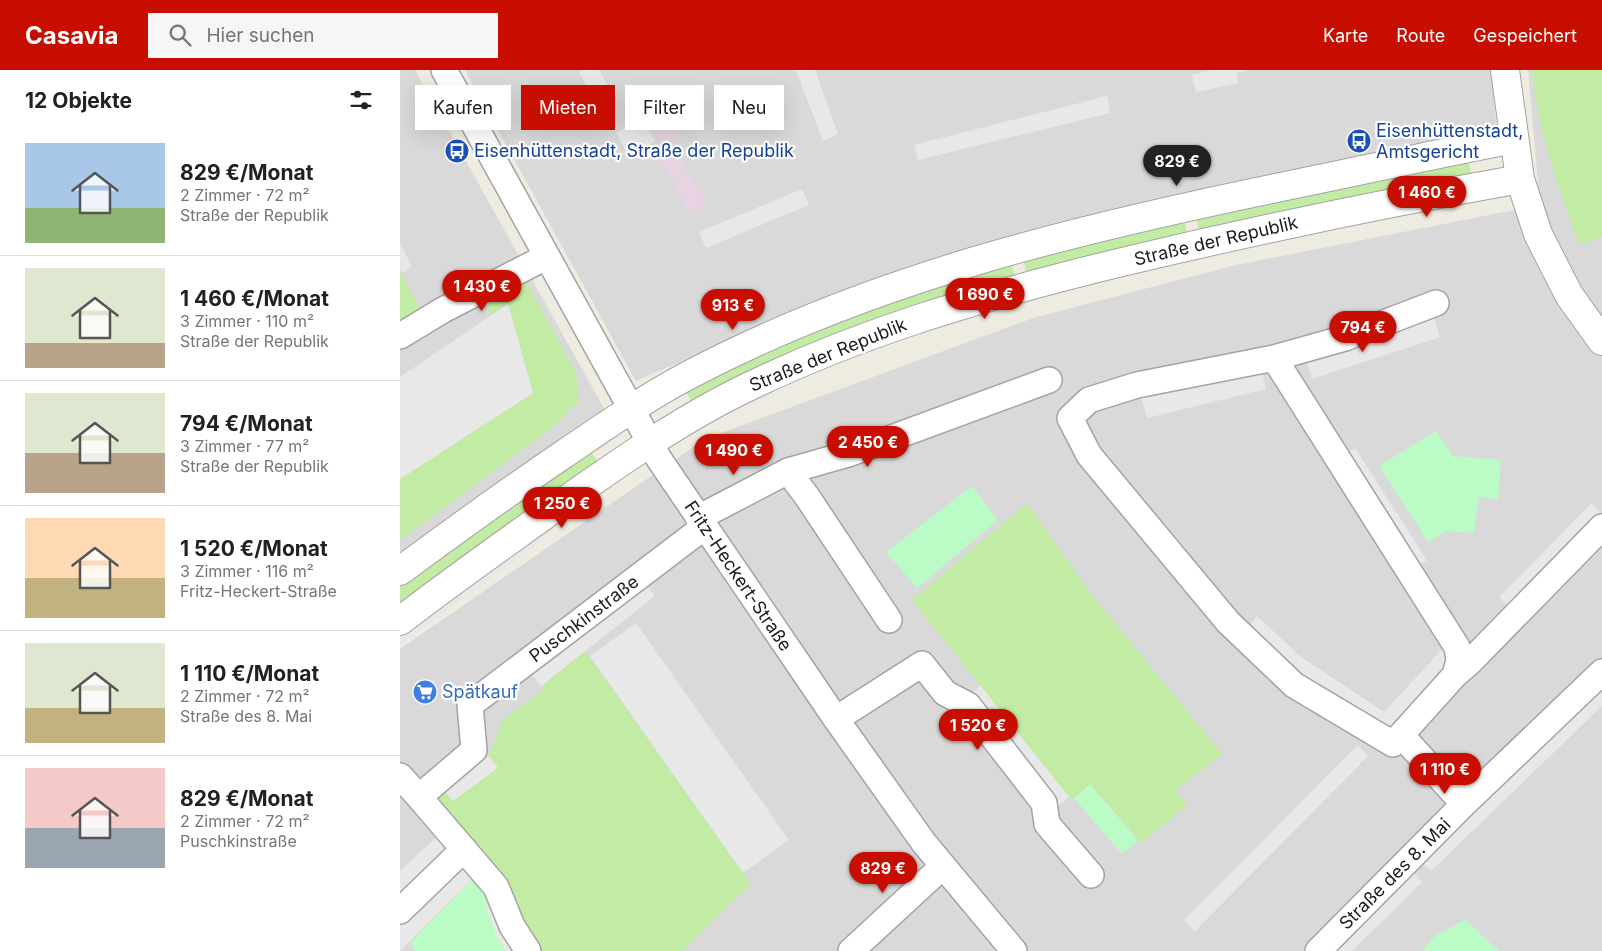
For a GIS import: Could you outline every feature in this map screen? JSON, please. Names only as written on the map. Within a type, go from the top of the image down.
[{"type":"street","name":"Fritz-Heckert-Straße","points":[[444,70],[659,459],[836,719],[942,867],[1014,951]]},
{"type":"street","points":[[1505,70],[1520,179],[1538,234],[1569,295],[1602,341]]},
{"type":"street","name":"Straße der Republik","points":[[400,571],[475,515],[631,409],[688,376],[803,321],[904,283],[1014,249],[1188,206],[1514,139]]},
{"type":"street","name":"Straße der Republik","points":[[400,621],[449,583],[650,441],[726,398],[805,362],[908,322],[1022,287],[1205,242],[1520,179]]},
{"type":"street","points":[[400,336],[443,310],[546,257]]},
{"type":"street","points":[[1436,302],[1345,338],[1274,358],[1137,385],[1088,400],[1070,418],[1089,455],[1156,538],[1228,622],[1294,685],[1393,744],[1455,675],[1602,527]]},
{"type":"street","points":[[1274,358],[1458,647],[1460,660],[1455,675]]},
{"type":"street","points":[[701,522],[788,471],[848,454],[1049,380]]},
{"type":"street","points":[[788,471],[889,620]]},
{"type":"street","name":"Puschkinstraße","points":[[419,797],[474,750],[470,705],[701,522]]},
{"type":"street","points":[[836,719],[922,664],[945,693],[968,705],[1044,803],[1047,824],[1091,875]]},
{"type":"street","name":"Straße des 8. Mai","points":[[1318,951],[1464,804],[1602,672]]},
{"type":"street","points":[[1401,735],[1464,804]]},
{"type":"street","points":[[400,776],[496,887],[512,926],[528,951]]},
{"type":"street","points":[[400,910],[464,849]]},
{"type":"street","points":[[851,951],[942,867]]},
{"type":"shaded area","points":[[400,70],[415,70],[423,85],[415,85],[415,130],[449,130],[610,419],[400,563]]},
{"type":"shaded area","points":[[465,70],[1491,70],[1497,131],[1018,235],[837,294],[636,381],[498,130],[511,130],[511,85],[473,85]]},
{"type":"shaded area","points":[[583,70],[599,70],[607,85],[586,85],[579,72]]},
{"type":"shaded area","points":[[796,70],[815,70],[838,134],[823,141]]},
{"type":"shaded area","points":[[1211,70],[1251,70],[1237,73],[1238,83],[1196,92],[1192,75]]},
{"type":"shaded area","points":[[1528,70],[1602,70],[1602,951],[400,951],[400,649],[705,439],[1033,318],[1236,265],[1540,205]]},
{"type":"shaded area","points":[[1107,96],[1110,113],[918,160],[914,145]]},
{"type":"shaded area","points":[[625,128],[625,130],[648,130],[655,141],[630,157],[616,133]]},
{"type":"shaded area","points":[[654,130],[682,131],[670,138],[706,205],[690,214],[653,146],[661,142]]},
{"type":"shaded area","points":[[802,189],[809,205],[706,248],[699,232]]},
{"type":"shaded area","points":[[400,243],[412,267],[402,273],[400,269]]},
{"type":"shaded area","points":[[508,304],[533,393],[400,479],[400,377]]},
{"type":"shaded area","points":[[1433,315],[1440,337],[1312,379],[1305,357]]},
{"type":"shaded area","points":[[1261,368],[1266,389],[1147,418],[1141,397]]},
{"type":"shaded area","points":[[1355,448],[1427,560],[1414,569],[1342,456]]},
{"type":"shaded area","points":[[1592,503],[1602,515],[1602,519],[1512,611],[1499,597]]},
{"type":"shaded area","points":[[537,534],[541,541],[400,645],[400,633]]},
{"type":"shaded area","points":[[645,583],[655,596],[541,686],[530,672]]},
{"type":"shaded area","points":[[1257,616],[1301,657],[1384,712],[1444,647],[1451,660],[1392,733],[1312,690],[1245,631]]},
{"type":"shaded area","points":[[636,623],[789,840],[743,873],[590,656]]},
{"type":"shaded area","points":[[1602,684],[1602,706],[1431,871],[1420,861]]},
{"type":"shaded area","points":[[981,686],[1069,797],[1055,809],[968,696]]},
{"type":"shaded area","points":[[1358,745],[1368,756],[1195,931],[1184,920]]},
{"type":"shaded area","points":[[489,756],[498,768],[453,801],[444,790]]},
{"type":"shaded area","points":[[446,828],[482,870],[400,951],[400,871]]},
{"type":"shaded area","points":[[1411,870],[1422,882],[1352,951],[1329,951]]},
{"type":"shaded area","points":[[501,899],[528,951],[506,951],[497,937],[486,908]]},
{"type":"green space","points":[[1532,70],[1602,70],[1602,236],[1583,244],[1578,241],[1549,157],[1538,114]]},
{"type":"green space","points":[[1468,159],[1472,177],[1200,233],[1195,215]]},
{"type":"green space","points":[[1184,218],[1188,236],[1027,275],[1023,258]]},
{"type":"green space","points":[[1011,261],[1015,278],[694,406],[685,390],[822,325]]},
{"type":"green space","points":[[400,272],[422,311],[400,325]]},
{"type":"green space","points":[[525,279],[576,373],[579,401],[552,428],[400,540],[400,479],[533,393],[507,304],[491,315],[487,300]]},
{"type":"green space","points":[[1436,431],[1453,456],[1501,460],[1498,499],[1479,497],[1474,533],[1447,531],[1428,542],[1379,466]]},
{"type":"green space","points":[[588,448],[599,463],[400,606],[400,583]]},
{"type":"green space","points":[[972,486],[998,520],[917,588],[886,552]]},
{"type":"green space","points":[[1027,503],[1089,591],[1222,754],[1175,791],[1187,805],[1142,843],[1090,784],[1074,798],[1069,797],[912,600]]},
{"type":"green space","points":[[585,651],[751,884],[683,951],[528,951],[438,803],[444,790],[452,801],[497,768],[489,756],[502,721],[543,690],[541,686]]},
{"type":"green space","points":[[1090,784],[1138,840],[1122,854],[1074,798]]},
{"type":"green space","points":[[482,870],[496,887],[497,937],[506,951],[415,951],[411,942]]},
{"type":"green space","points":[[1465,920],[1499,951],[1422,951],[1436,935]]},
{"type":"place","name":"Eisenhüttenstadt, Amtsgericht","points":[[1359,141]]},
{"type":"place","name":"Eisenhüttenstadt, Straße der Republik","points":[[457,151]]},
{"type":"place","name":"Spätkauf","points":[[425,692]]}]
